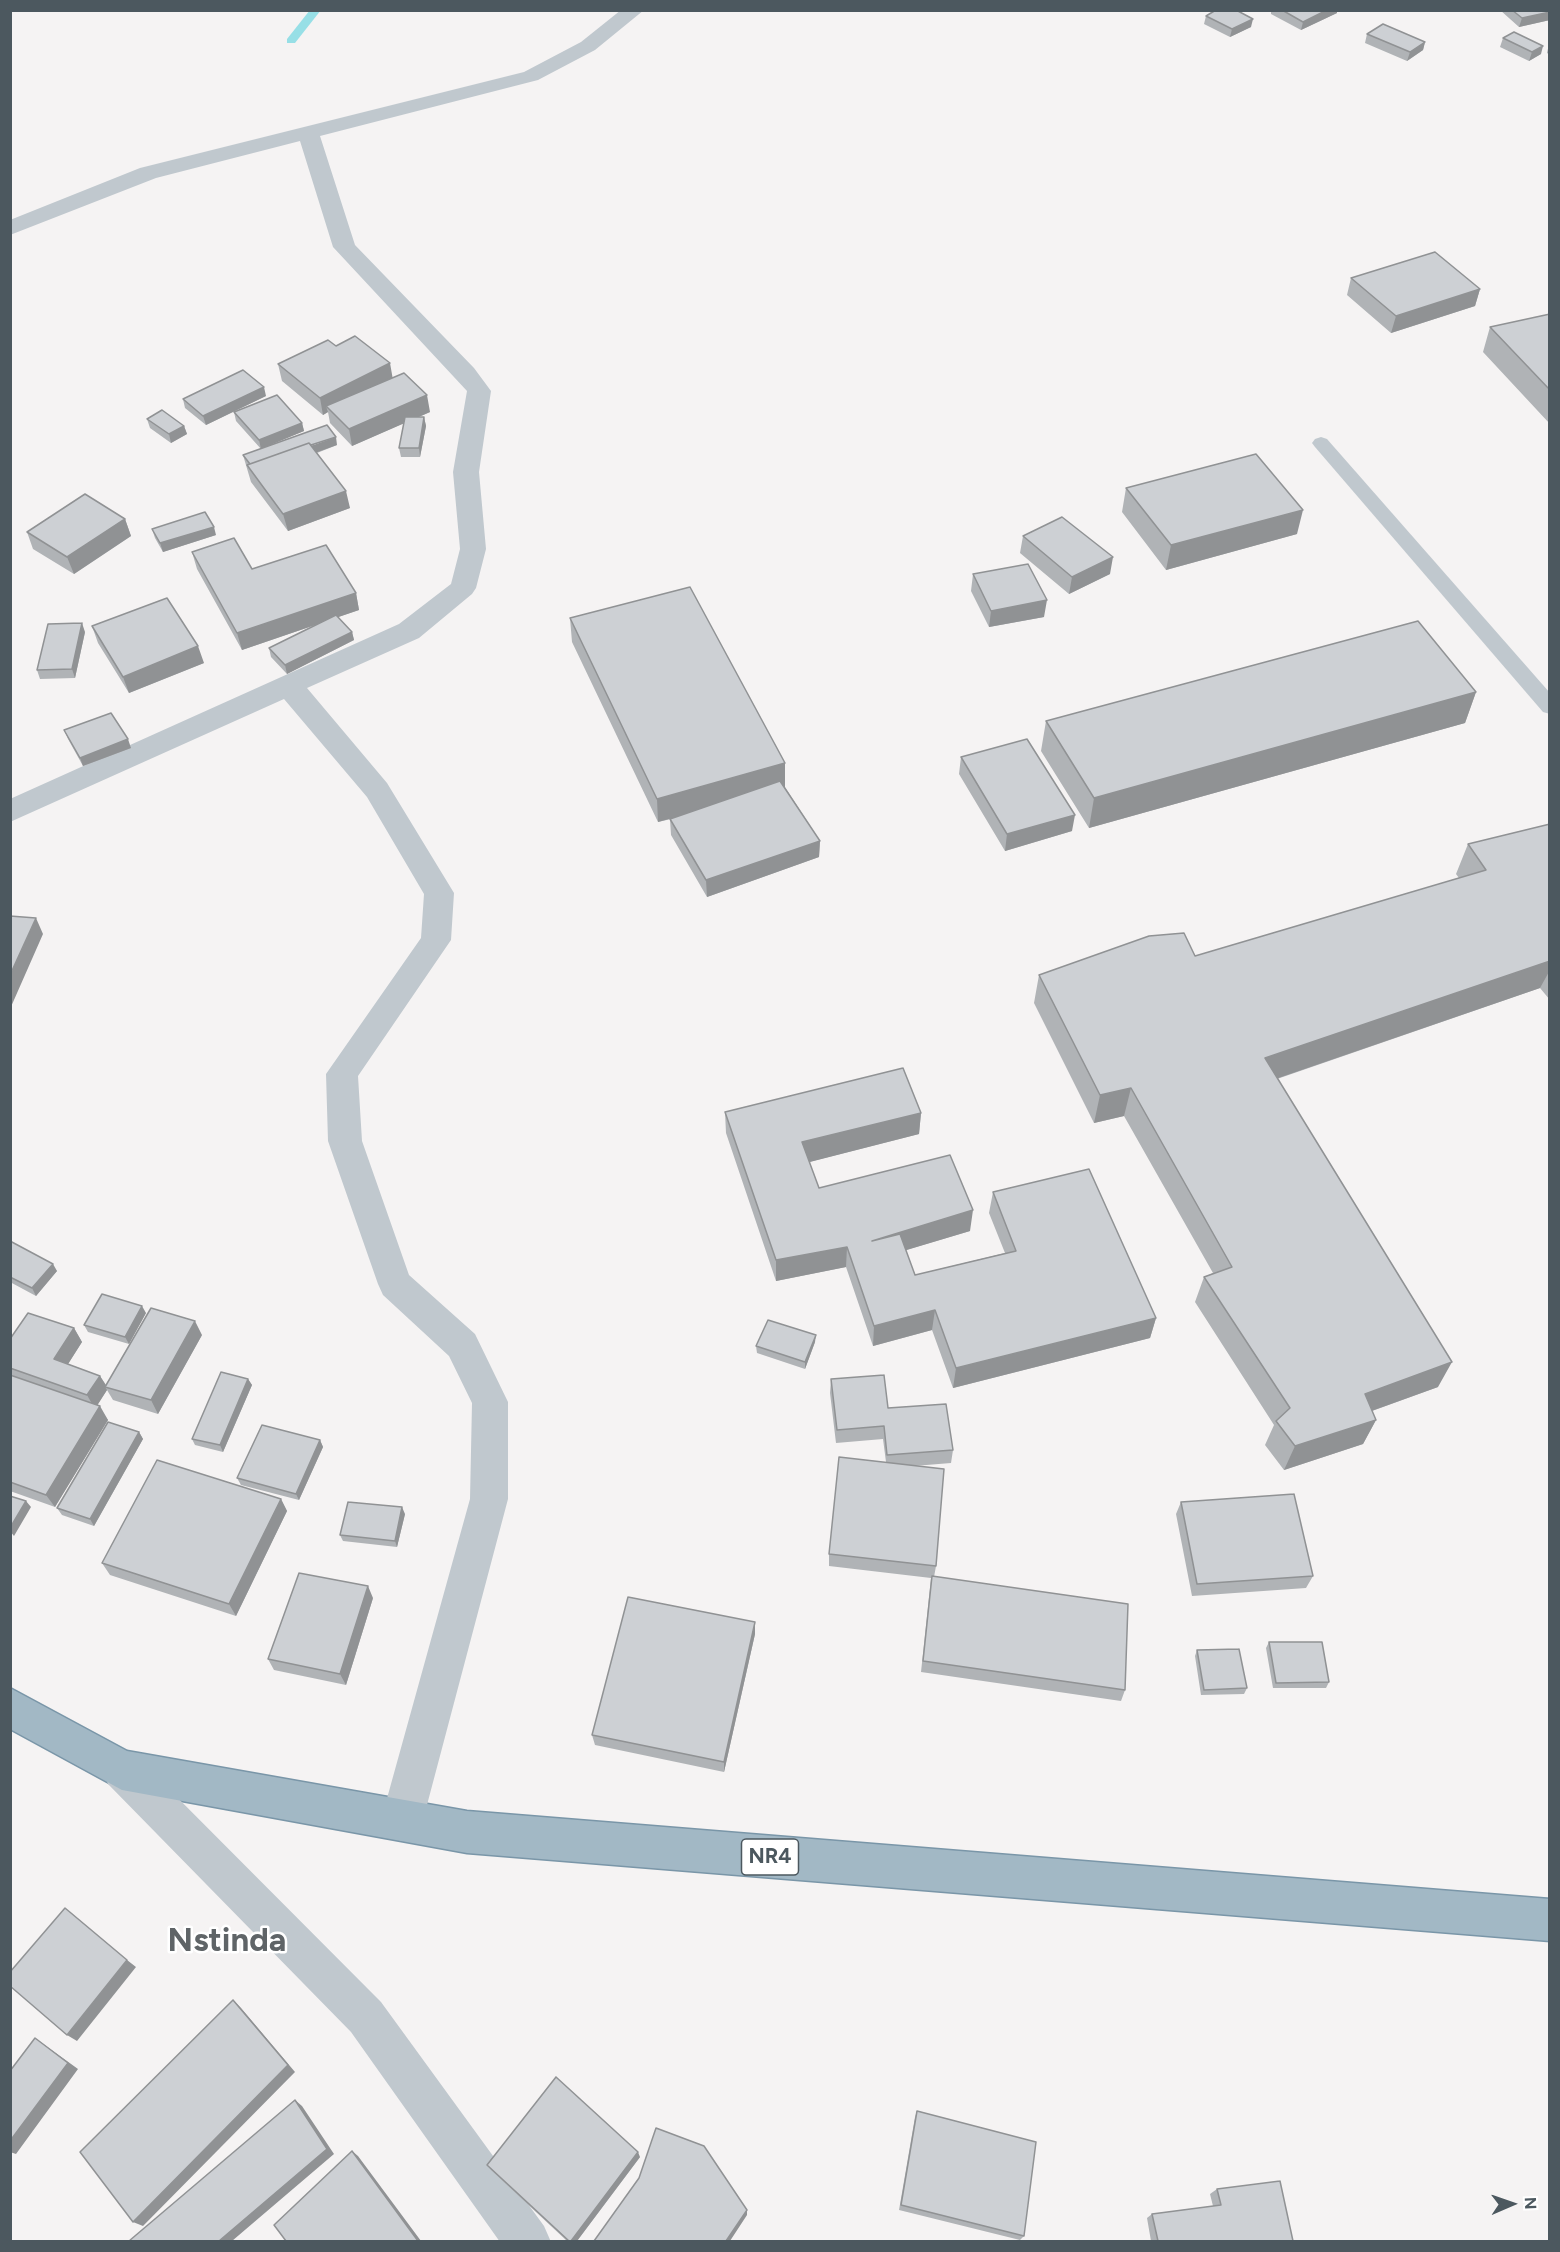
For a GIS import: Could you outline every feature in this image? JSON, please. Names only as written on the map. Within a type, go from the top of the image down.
[{"type":"highway","name":"NR4","points":[[10,1707],[122,1770],[467,1832],[1550,1920]]},
{"type":"street","points":[[10,228],[148,173],[531,76],[588,46],[634,10]]},
{"type":"street","points":[[10,811],[409,631],[463,588],[472,549],[466,472],[480,391],[344,247],[308,133]]},
{"type":"street","points":[[288,685],[377,790],[439,892],[436,940],[342,1074],[345,1141],[395,1284],[462,1345],[490,1402],[489,1499],[402,1820]]},
{"type":"street","points":[[122,1770],[366,2017],[528,2241]]},
{"type":"lane","points":[[1322,443],[1550,707]]},
{"type":"building","points":[[1216,10],[1236,10],[1253,19],[1232,29],[1206,16]]},
{"type":"building","points":[[1282,10],[1327,10],[1303,22]]},
{"type":"building","points":[[1512,10],[1550,10],[1550,12],[1522,18]]},
{"type":"building","points":[[1383,24],[1425,42],[1410,52],[1367,34]]},
{"type":"building","points":[[1514,32],[1543,46],[1532,52],[1503,38]]},
{"type":"building","points":[[1435,252],[1480,289],[1396,316],[1351,278]]},
{"type":"building","points":[[1550,314],[1550,390],[1490,327]]},
{"type":"building","points":[[355,336],[390,363],[320,398],[278,364],[328,340],[336,346]]},
{"type":"building","points":[[243,370],[264,387],[203,416],[183,399]]},
{"type":"building","points":[[404,373],[427,395],[349,429],[326,406]]},
{"type":"building","points":[[277,395],[302,423],[259,440],[234,412]]},
{"type":"building","points":[[162,410],[184,426],[169,434],[147,419]]},
{"type":"building","points":[[405,417],[424,417],[419,448],[399,448]]},
{"type":"building","points":[[327,425],[336,437],[311,445],[309,443],[250,464],[243,455]]},
{"type":"building","points":[[309,443],[346,491],[283,514],[247,465]]},
{"type":"building","points":[[1256,454],[1303,510],[1171,545],[1126,488]]},
{"type":"building","points":[[85,494],[125,519],[67,557],[27,532]]},
{"type":"building","points":[[205,512],[214,527],[160,543],[152,529]]},
{"type":"building","points":[[1062,517],[1113,557],[1072,577],[1023,536]]},
{"type":"building","points":[[234,538],[252,569],[326,545],[356,593],[237,633],[192,552]]},
{"type":"building","points":[[1028,564],[1047,600],[991,611],[973,574]]},
{"type":"building","points":[[690,587],[785,763],[657,799],[570,618]]},
{"type":"building","points":[[167,598],[198,646],[123,677],[92,626]]},
{"type":"building","points":[[336,615],[352,632],[285,665],[269,648]]},
{"type":"building","points":[[1418,621],[1476,692],[1094,798],[1046,721]]},
{"type":"building","points":[[82,623],[72,669],[37,670],[48,624]]},
{"type":"building","points":[[111,713],[128,739],[80,758],[64,730]]},
{"type":"building","points":[[1027,739],[1075,815],[1007,834],[961,757]]},
{"type":"building","points":[[780,781],[820,841],[706,880],[670,819]]},
{"type":"building","points":[[1550,824],[1550,961],[1265,1058],[1452,1362],[1365,1394],[1376,1420],[1295,1446],[1276,1421],[1290,1408],[1204,1277],[1232,1267],[1131,1088],[1100,1095],[1039,975],[1149,936],[1184,933],[1195,956],[1486,870],[1468,844]]},
{"type":"building","points":[[10,916],[36,918],[10,975]]},
{"type":"building","points":[[903,1068],[921,1113],[802,1142],[819,1188],[950,1155],[973,1210],[872,1241],[900,1234],[915,1275],[1016,1251],[993,1192],[1089,1169],[1156,1318],[956,1368],[935,1310],[874,1326],[847,1247],[776,1260],[725,1112]]},
{"type":"building","points":[[10,1241],[53,1264],[32,1288],[10,1277]]},
{"type":"building","points":[[102,1294],[142,1306],[125,1337],[84,1325]]},
{"type":"building","points":[[151,1308],[195,1321],[151,1400],[105,1387]]},
{"type":"building","points":[[28,1313],[74,1328],[54,1359],[100,1376],[87,1395],[10,1368],[10,1339]]},
{"type":"building","points":[[768,1320],[816,1335],[805,1362],[756,1346]]},
{"type":"building","points":[[221,1372],[248,1379],[220,1445],[192,1439]]},
{"type":"building","points":[[10,1375],[100,1406],[46,1495],[10,1482]]},
{"type":"building","points":[[884,1375],[888,1408],[946,1404],[953,1450],[887,1455],[884,1426],[837,1430],[831,1379]]},
{"type":"building","points":[[108,1422],[139,1432],[90,1519],[57,1508]]},
{"type":"building","points":[[262,1425],[320,1440],[296,1494],[237,1478]]},
{"type":"building","points":[[839,1457],[944,1469],[936,1566],[829,1554]]},
{"type":"building","points":[[157,1460],[281,1499],[229,1604],[102,1563]]},
{"type":"building","points":[[1294,1494],[1313,1576],[1197,1584],[1181,1502]]},
{"type":"building","points":[[10,1496],[26,1501],[10,1528]]},
{"type":"building","points":[[348,1502],[402,1507],[395,1541],[340,1535]]},
{"type":"building","points":[[299,1573],[368,1586],[340,1674],[268,1659]]},
{"type":"building","points":[[932,1576],[1128,1604],[1125,1690],[923,1661]]},
{"type":"building","points":[[628,1597],[755,1622],[724,1762],[592,1735]]},
{"type":"building","points":[[1269,1642],[1322,1642],[1329,1682],[1276,1683]]},
{"type":"building","points":[[1239,1649],[1247,1688],[1204,1690],[1197,1650]]},
{"type":"building","points":[[65,1908],[127,1960],[67,2035],[10,1986],[10,1972]]},
{"type":"building","points":[[233,2000],[288,2065],[133,2222],[80,2152]]},
{"type":"building","points":[[35,2038],[68,2063],[10,2141],[10,2071]]},
{"type":"building","points":[[556,2077],[638,2152],[571,2241],[487,2165]]},
{"type":"building","points":[[295,2100],[327,2149],[219,2241],[129,2241]]},
{"type":"building","points":[[917,2111],[1036,2142],[1024,2236],[901,2205]]},
{"type":"building","points":[[656,2128],[704,2146],[747,2210],[726,2241],[594,2241],[639,2178]]},
{"type":"building","points":[[352,2151],[418,2241],[286,2241],[274,2225]]},
{"type":"building","points":[[1280,2181],[1293,2241],[1158,2241],[1152,2214],[1221,2205],[1217,2189]]},
{"type":"waterway","points":[[291,41],[316,10]]},
{"type":"district","name":"Nstinda","points":[[227,1941]]}]
